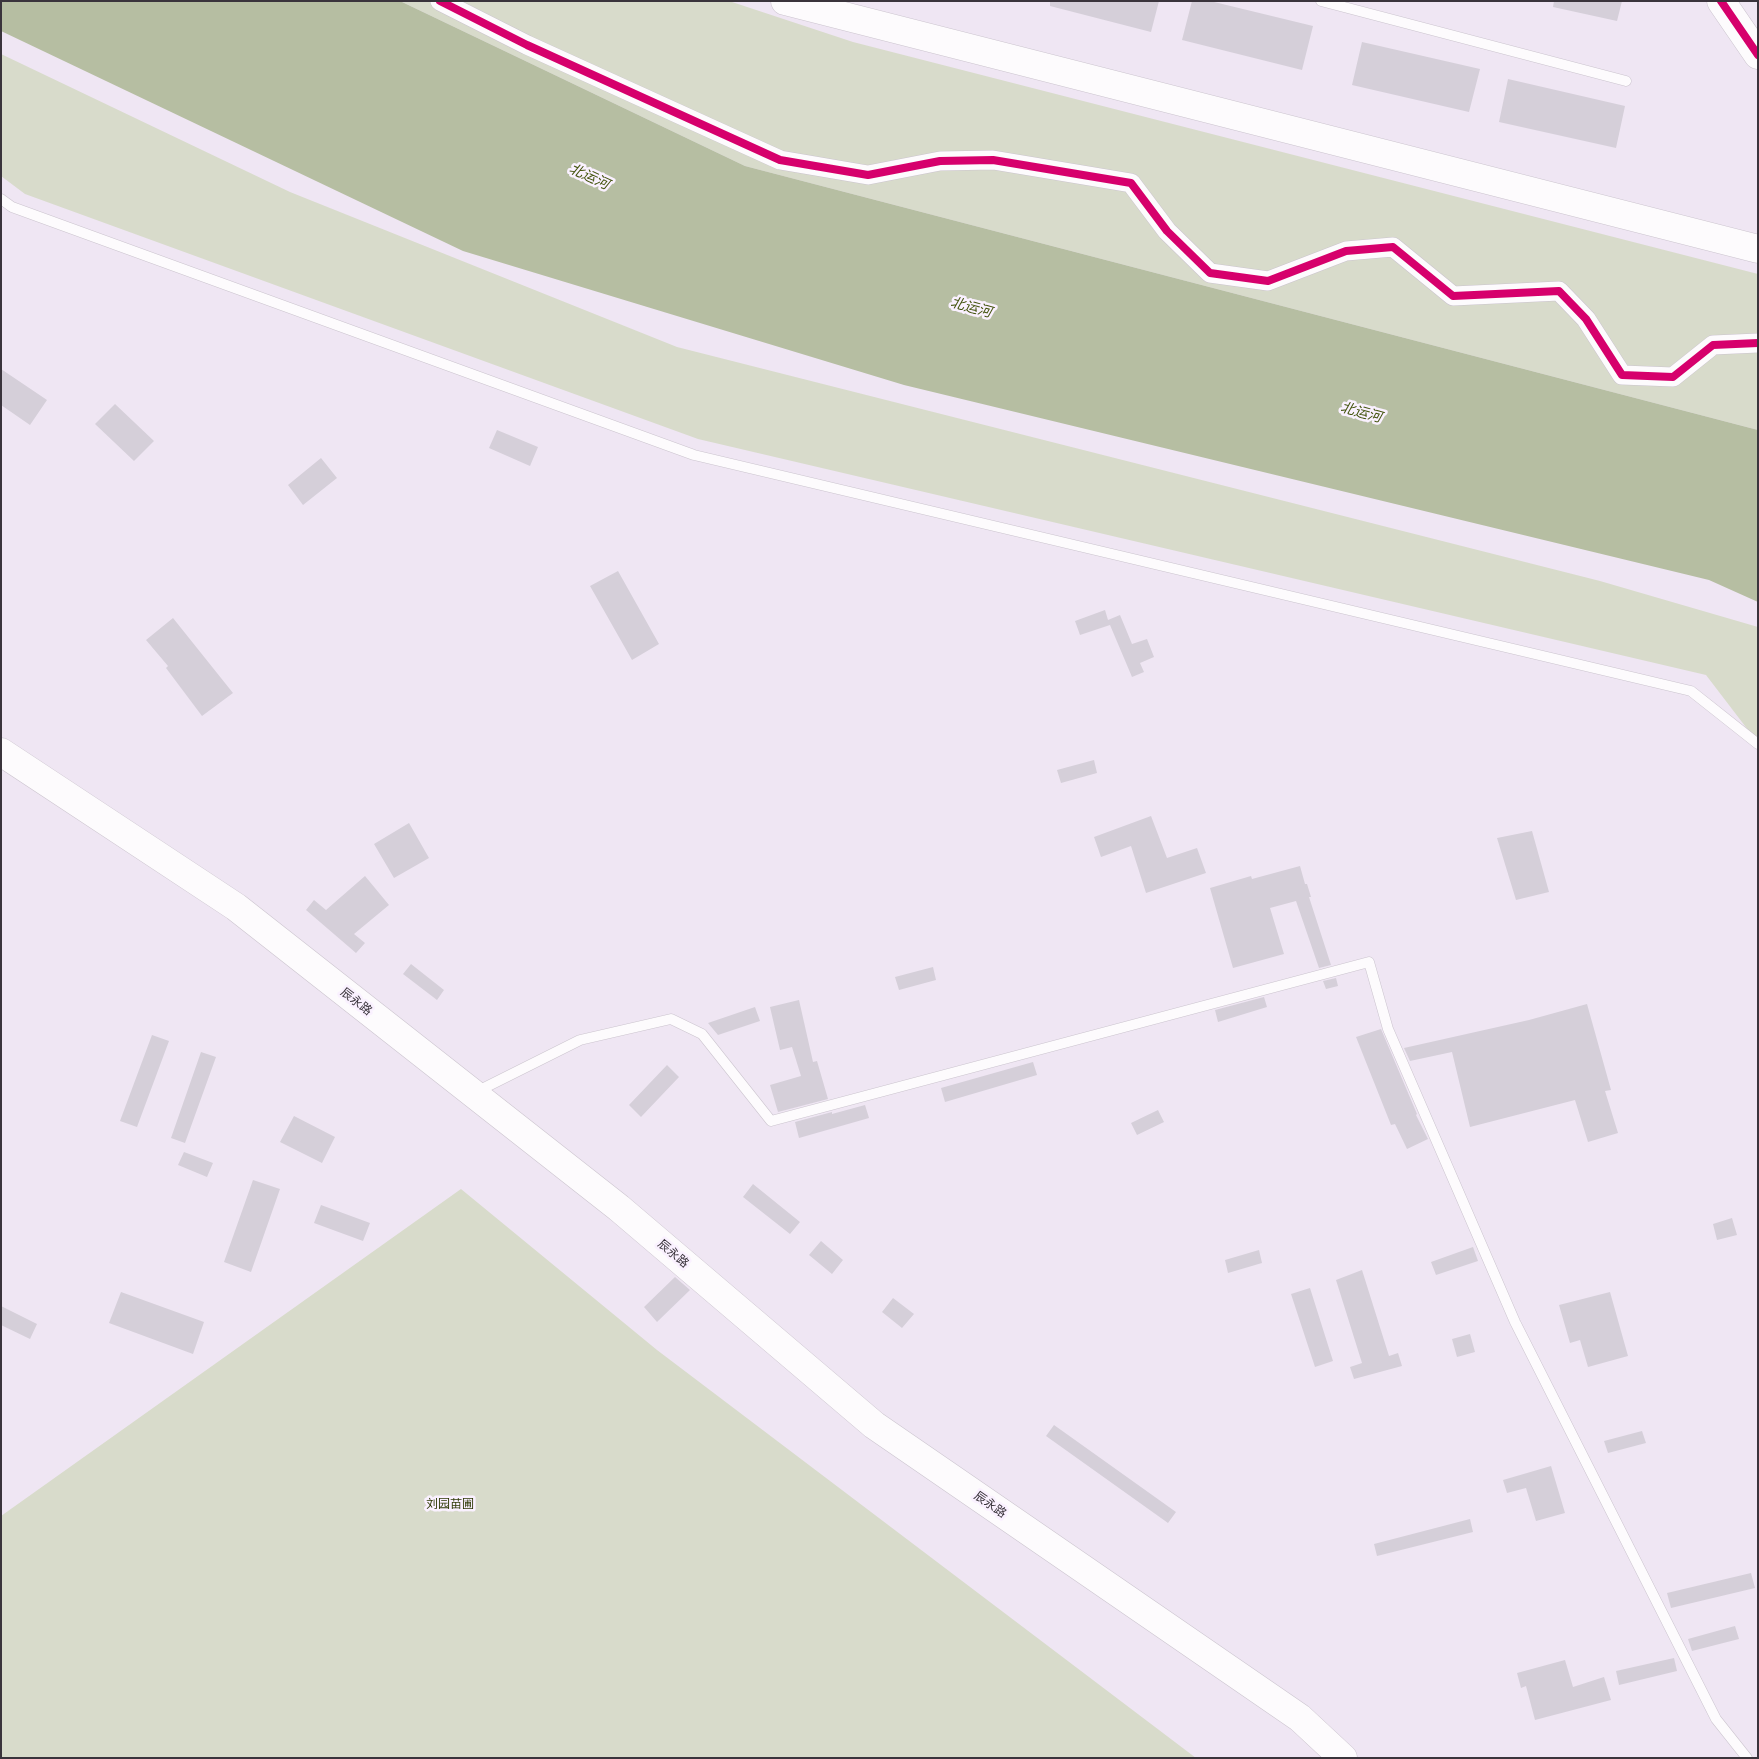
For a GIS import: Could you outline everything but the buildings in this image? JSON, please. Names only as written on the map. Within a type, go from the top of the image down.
[{"type":"main road","points":[[784,1],[1758,249]]},
{"type":"main road","points":[[1721,1],[1758,56]]},
{"type":"main road","points":[[1736,1],[1758,34]]},
{"type":"main road","name":"辰永路","points":[[1,752],[236,907],[619,1208],[874,1425],[1300,1718],[1343,1758]]},
{"type":"street","points":[[440,1],[528,45],[780,160],[868,175],[940,161],[993,160],[1132,182],[1167,231],[1210,273],[1268,281],[1346,251],[1393,247],[1454,296],[1559,291],[1586,320],[1622,375],[1673,377],[1713,345],[1758,343]]},
{"type":"lane","points":[[1321,1],[1626,81]]},
{"type":"lane","points":[[1,199],[12,207],[694,455],[1691,691],[1758,744]]},
{"type":"lane","points":[[473,1093],[580,1040],[671,1019],[702,1034],[770,1121],[1369,962],[1388,1029],[1515,1322],[1716,1719],[1747,1758]]},
{"type":"green space","points":[[400,1],[729,1],[853,42],[1758,274],[1758,430],[745,166]]},
{"type":"green space","points":[[1,54],[290,192],[677,347],[1600,581],[1758,627],[1758,743],[1706,675],[698,439],[25,194],[1,176]]},
{"type":"green space","name":"刘园苗圃","points":[[461,1189],[657,1350],[1196,1758],[1,1758],[1,1516]]},
{"type":"water","name":"北运河","points":[[1,1],[400,1],[745,166],[1758,430],[1758,602],[1709,580],[904,385],[463,251],[1,31]]},
{"type":"cycle path","points":[[440,1],[527,45],[780,160],[868,175],[940,161],[993,160],[1131,183],[1167,231],[1210,273],[1268,281],[1346,251],[1393,247],[1453,296],[1559,291],[1586,319],[1622,375],[1673,377],[1713,345],[1758,343]]},
{"type":"cycle path","points":[[1721,1],[1758,55]]}]
